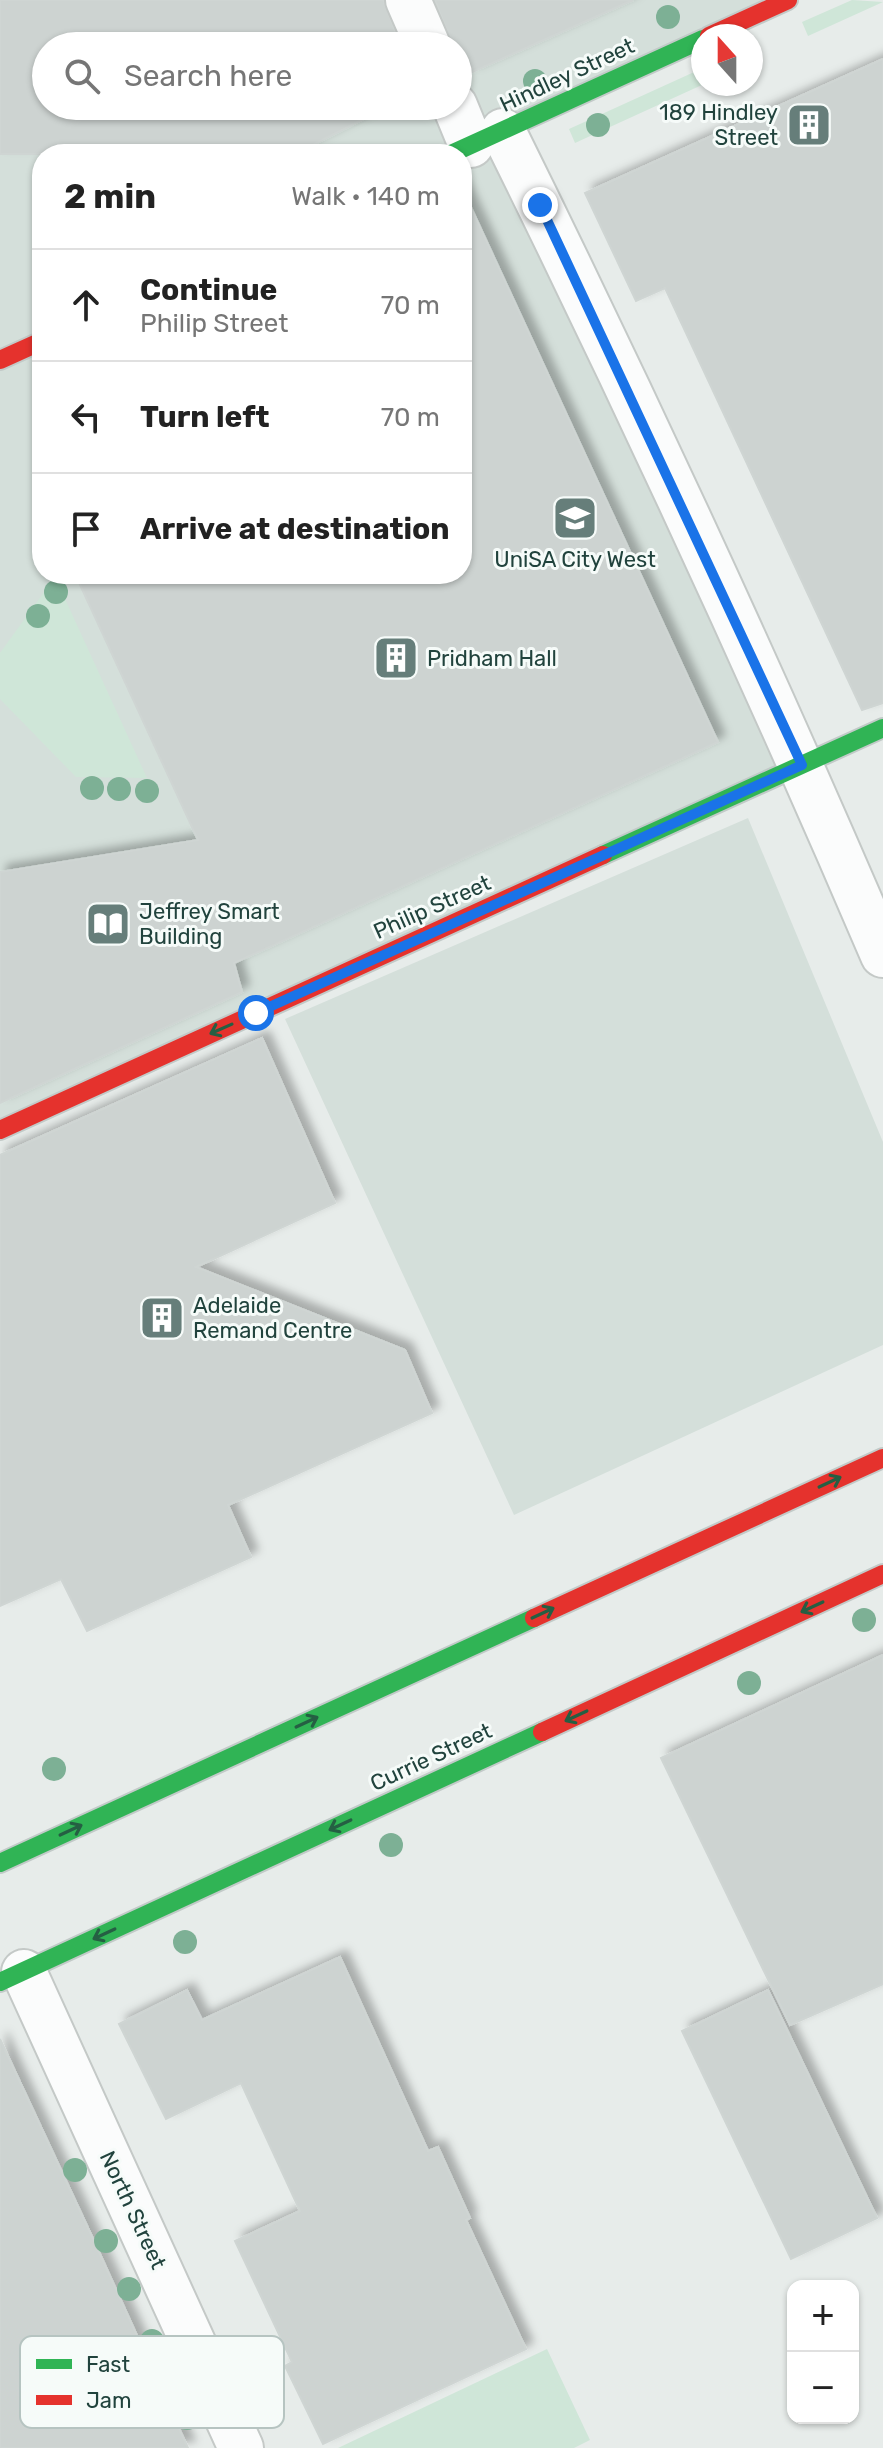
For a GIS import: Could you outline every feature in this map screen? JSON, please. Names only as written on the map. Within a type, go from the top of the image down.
[{"type":"main road","points":[[735,24],[788,0]]},
{"type":"main road","name":"Hindley Street","points":[[470,134],[691,44]]},
{"type":"main road","points":[[0,360],[32,346]]},
{"type":"main road","name":"Philip Street","points":[[0,1130],[883,728]]},
{"type":"main road","points":[[0,1863],[883,1458]]},
{"type":"main road","name":"Currie Street","points":[[12,1977],[883,1574]]},
{"type":"street","points":[[408,0],[422,32]]},
{"type":"street","points":[[470,134],[662,461],[802,765],[883,955]]},
{"type":"street","name":"North Street","points":[[12,1977],[187,2336]]},
{"type":"street","name":"North Street","points":[[231,2428],[241,2448]]},
{"type":"shaded area","name":"UniSA City West","points":[[0,0],[788,0],[736,24],[691,24],[691,45],[503,131],[802,765],[0,1130]]},
{"type":"shaded area","points":[[748,818],[883,1142],[883,1345],[514,1515],[285,1019]]},
{"type":"green space","points":[[852,0],[883,2],[808,36],[802,22]]},
{"type":"green space","points":[[691,73],[691,90],[575,143],[569,129]]},
{"type":"green space","points":[[50,584],[58,584],[147,778],[76,777],[0,699],[0,653]]},
{"type":"green space","points":[[547,2349],[590,2440],[574,2448],[338,2448]]},
{"type":"building","points":[[0,0],[383,0],[396,32],[32,32],[32,120],[362,120],[315,144],[32,144],[32,154],[0,154]]},
{"type":"building","points":[[435,0],[633,0],[472,72],[472,32],[448,32]]},
{"type":"building","points":[[883,59],[883,703],[862,710],[665,288],[636,301],[585,193]]},
{"type":"building","name":"Pridham Hall","points":[[472,210],[718,742],[234,963],[242,992],[0,1103],[0,872],[198,840],[80,584],[472,584]]},
{"type":"building","name":"Adelaide Remand Centre","points":[[262,1038],[335,1203],[196,1267],[405,1350],[432,1413],[228,1505],[251,1557],[87,1631],[61,1579],[0,1606],[0,1155]]},
{"type":"building","points":[[883,1655],[883,1984],[790,2025],[661,1758]]},
{"type":"building","points":[[340,1957],[428,2151],[438,2147],[470,2218],[466,2220],[526,2349],[323,2444],[285,2366],[292,2362],[284,2345],[284,2336],[280,2336],[235,2241],[300,2211],[241,2083],[166,2119],[119,2024],[187,1990],[202,2020]]},
{"type":"building","points":[[768,1990],[877,2218],[791,2259],[682,2031]]},
{"type":"building","points":[[0,2039],[137,2336],[20,2336],[20,2428],[179,2428],[188,2448],[0,2448]]},
{"type":"traffic: fast","points":[[472,144],[691,44]]},
{"type":"traffic: fast","points":[[603,855],[883,728]]},
{"type":"traffic: fast","points":[[0,1863],[534,1618]]},
{"type":"traffic: fast","points":[[0,1982],[542,1732]]},
{"type":"traffic: jam","points":[[735,24],[788,0]]},
{"type":"traffic: jam","points":[[0,360],[32,346]]},
{"type":"traffic: jam","points":[[0,1130],[603,855]]},
{"type":"traffic: jam","points":[[534,1618],[883,1458]]},
{"type":"traffic: jam","points":[[542,1732],[883,1574]]},
{"type":"place","name":"189 Hindley Street","points":[[809,125]]},
{"type":"place","name":"UniSA City West","points":[[575,518]]},
{"type":"place","name":"Pridham Hall","points":[[396,658]]},
{"type":"place","name":"Jeffrey Smart Building","points":[[108,924]]},
{"type":"place","name":"Adelaide Remand Centre","points":[[162,1318]]},
{"type":"route","points":[[256,1013],[802,765],[540,205]]}]
